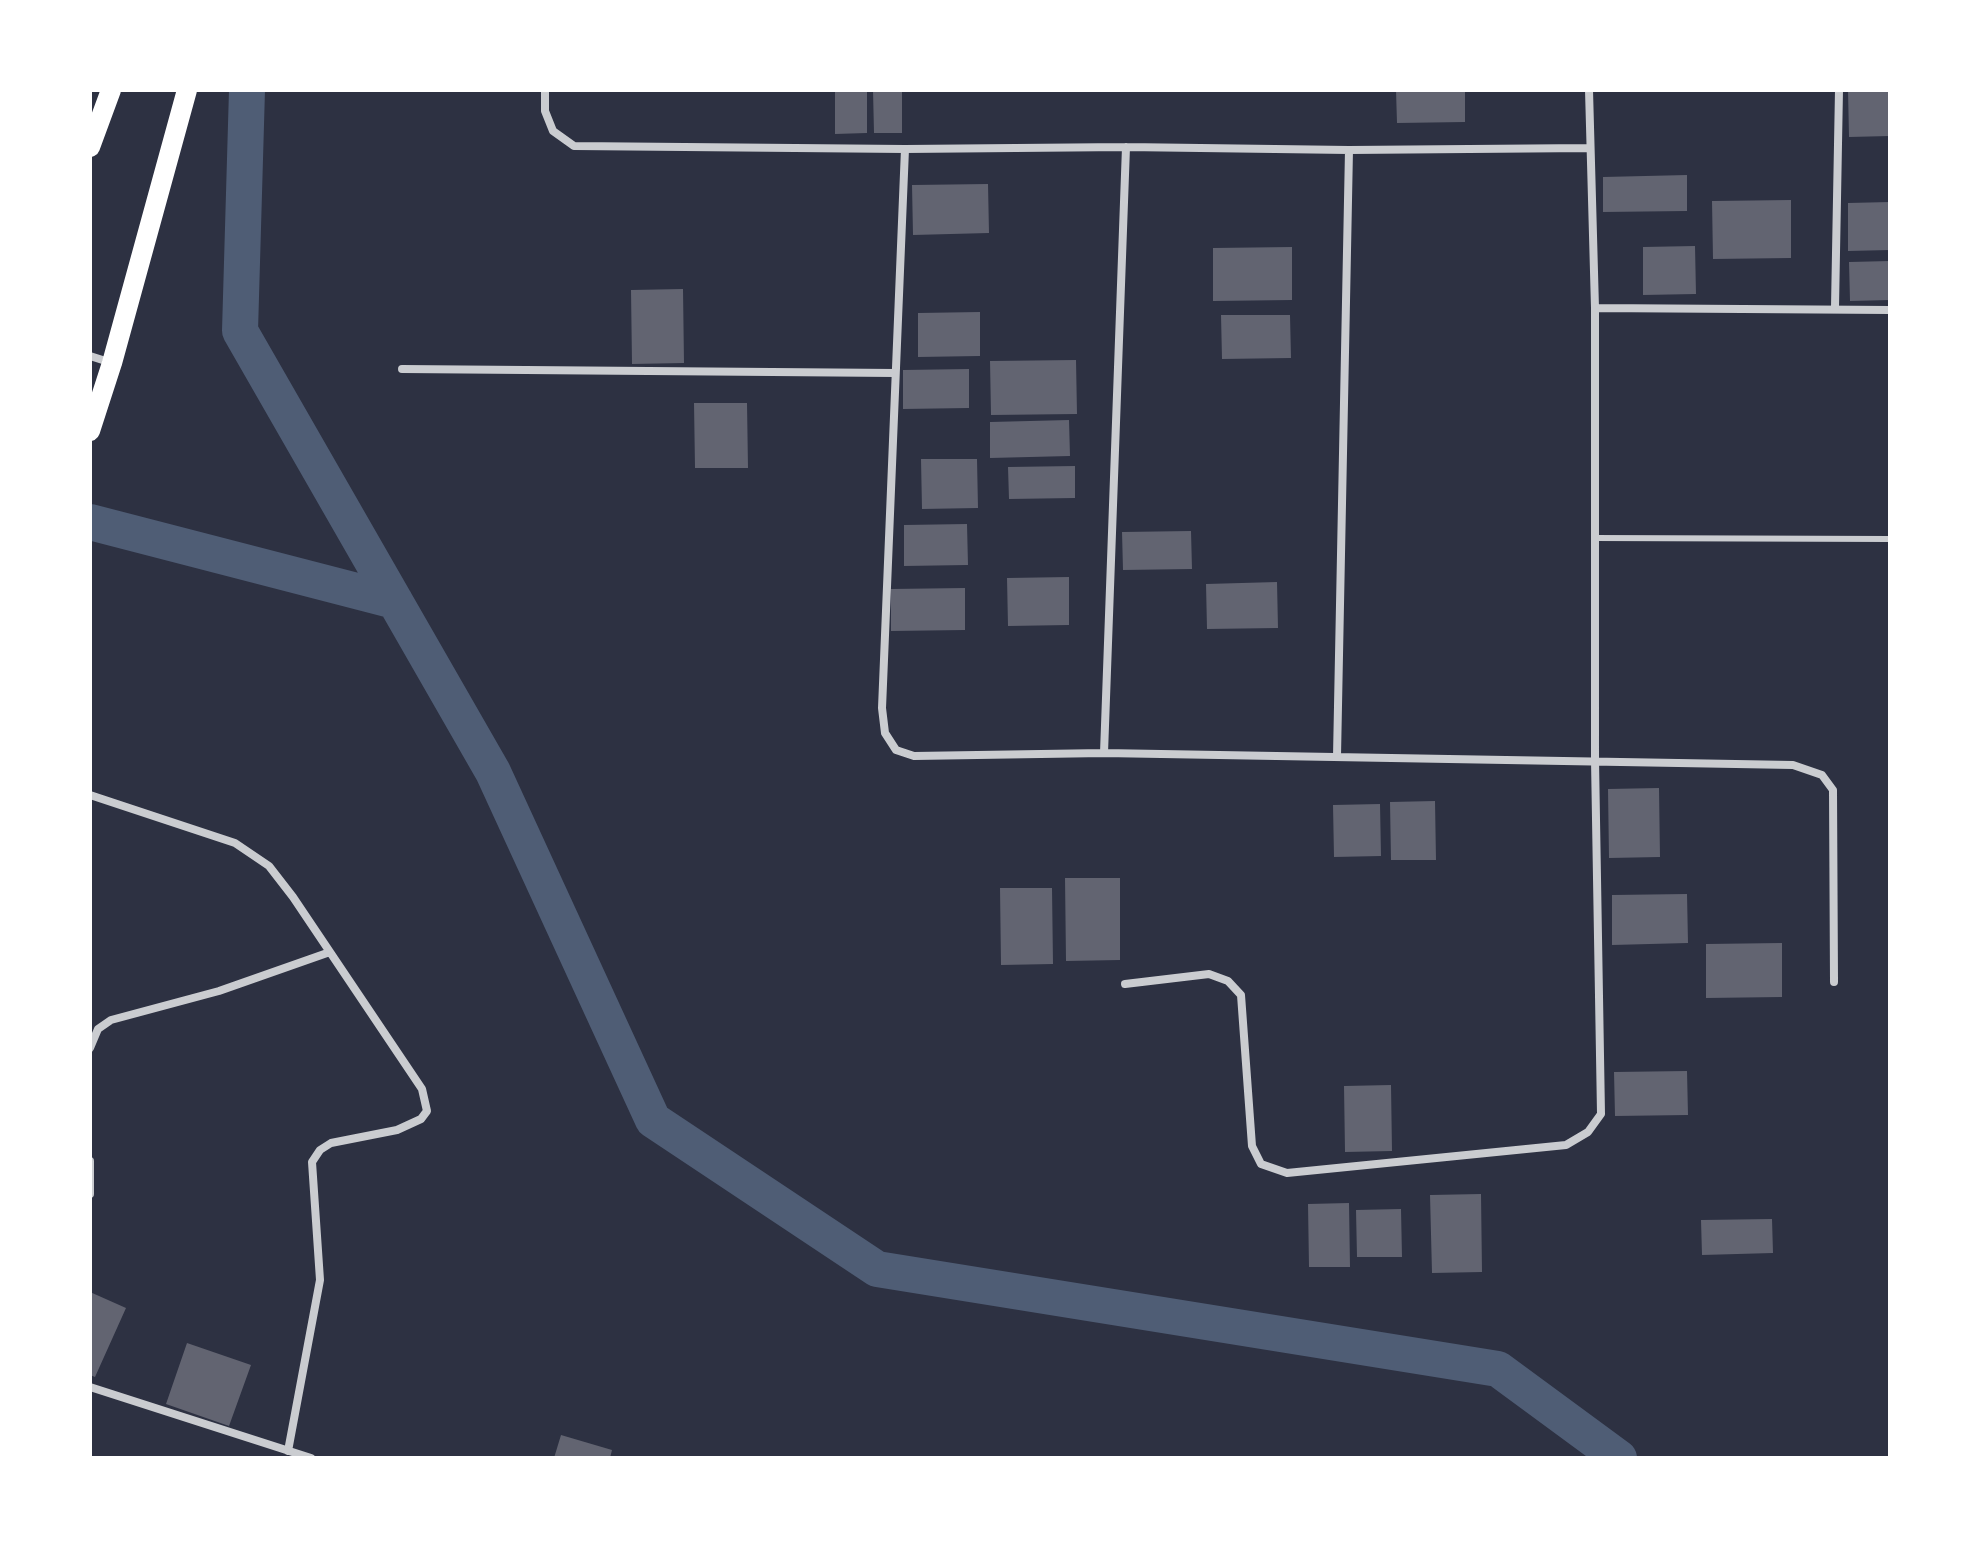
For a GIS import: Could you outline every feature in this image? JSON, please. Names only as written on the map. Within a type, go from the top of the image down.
[{"type":"main road","points":[[90,147],[111,90]]},
{"type":"main road","points":[[90,431],[112,363],[187,90]]},
{"type":"street","points":[[545,90],[545,111],[553,131],[574,146],[1349,150],[1589,148]]},
{"type":"street","points":[[1125,984],[1209,974],[1228,981],[1241,995],[1252,1146],[1261,1164],[1287,1173],[1566,1145],[1588,1132],[1601,1114],[1595,760],[1595,308],[1589,90]]},
{"type":"street","points":[[1835,307],[1839,90]]},
{"type":"street","points":[[1104,753],[1126,147]]},
{"type":"street","points":[[905,149],[882,708],[885,733],[896,750],[914,756],[1104,753],[1793,765],[1822,775],[1833,790],[1834,982]]},
{"type":"street","points":[[1337,756],[1349,150]]},
{"type":"street","points":[[1595,308],[1835,307],[1890,310]]},
{"type":"street","points":[[90,356],[112,363]]},
{"type":"street","points":[[402,369],[895,373]]},
{"type":"street","points":[[90,795],[235,843],[269,866],[422,1089],[427,1111],[421,1119],[397,1130],[331,1143],[320,1150],[312,1162],[320,1280],[288,1451]]},
{"type":"street","points":[[90,1048],[98,1029],[111,1020],[219,991],[330,952]]},
{"type":"street","points":[[90,1161],[90,1194]]},
{"type":"street","points":[[90,1387],[311,1458]]},
{"type":"lane","points":[[1594,538],[1890,539]]},
{"type":"building","points":[[835,90],[867,90],[867,133],[835,134]]},
{"type":"building","points":[[873,90],[902,90],[902,133],[874,133]]},
{"type":"building","points":[[1396,90],[1465,90],[1465,122],[1397,123]]},
{"type":"building","points":[[1848,90],[1890,90],[1890,136],[1849,137]]},
{"type":"building","points":[[1687,175],[1687,211],[1603,212],[1603,177]]},
{"type":"building","points":[[988,184],[989,233],[913,235],[912,185]]},
{"type":"building","points":[[1791,200],[1791,258],[1713,259],[1712,201]]},
{"type":"building","points":[[1890,202],[1890,250],[1848,251],[1848,203]]},
{"type":"building","points":[[1695,246],[1696,294],[1643,295],[1643,247]]},
{"type":"building","points":[[1292,247],[1292,300],[1213,301],[1213,248]]},
{"type":"building","points":[[1890,261],[1890,300],[1850,301],[1849,262]]},
{"type":"building","points":[[683,289],[684,363],[632,364],[631,290]]},
{"type":"building","points":[[980,312],[980,356],[918,357],[918,313]]},
{"type":"building","points":[[1221,315],[1290,315],[1291,358],[1222,359]]},
{"type":"building","points":[[1076,360],[1077,414],[991,415],[990,361]]},
{"type":"building","points":[[969,369],[969,408],[903,409],[903,370]]},
{"type":"building","points":[[694,403],[747,403],[748,468],[695,468]]},
{"type":"building","points":[[1069,420],[1070,456],[990,458],[990,422]]},
{"type":"building","points":[[921,459],[977,459],[978,508],[922,509]]},
{"type":"building","points":[[1075,466],[1075,498],[1009,499],[1008,467]]},
{"type":"building","points":[[967,524],[968,565],[904,566],[904,525]]},
{"type":"building","points":[[1191,531],[1192,569],[1123,570],[1122,532]]},
{"type":"building","points":[[1069,577],[1069,625],[1008,626],[1007,578]]},
{"type":"building","points":[[1277,582],[1278,628],[1207,629],[1206,584]]},
{"type":"building","points":[[965,588],[965,630],[891,631],[891,589]]},
{"type":"building","points":[[1659,788],[1660,857],[1609,858],[1608,789]]},
{"type":"building","points":[[1435,801],[1436,860],[1391,860],[1390,802]]},
{"type":"building","points":[[1380,804],[1381,856],[1334,857],[1333,805]]},
{"type":"building","points":[[1065,878],[1120,878],[1120,960],[1066,961]]},
{"type":"building","points":[[1000,888],[1052,888],[1053,964],[1001,965]]},
{"type":"building","points":[[1687,894],[1688,943],[1612,945],[1612,895]]},
{"type":"building","points":[[1782,943],[1782,997],[1706,998],[1706,944]]},
{"type":"building","points":[[1687,1071],[1688,1115],[1615,1116],[1614,1072]]},
{"type":"building","points":[[1391,1085],[1392,1151],[1345,1152],[1344,1086]]},
{"type":"building","points":[[1481,1194],[1482,1272],[1432,1273],[1430,1195]]},
{"type":"building","points":[[1349,1203],[1350,1267],[1309,1267],[1308,1204]]},
{"type":"building","points":[[1401,1209],[1402,1257],[1357,1257],[1356,1210]]},
{"type":"building","points":[[1772,1219],[1773,1253],[1702,1255],[1701,1220]]},
{"type":"building","points":[[90,1292],[126,1308],[95,1377],[90,1375]]},
{"type":"building","points":[[187,1343],[251,1365],[229,1426],[166,1404]]},
{"type":"building","points":[[561,1435],[612,1450],[610,1458],[554,1458]]},
{"type":"waterway","points":[[247,90],[240,331],[493,772],[653,1120],[877,1269],[1498,1369],[1619,1458]]},
{"type":"waterway","points":[[90,522],[395,601]]}]
